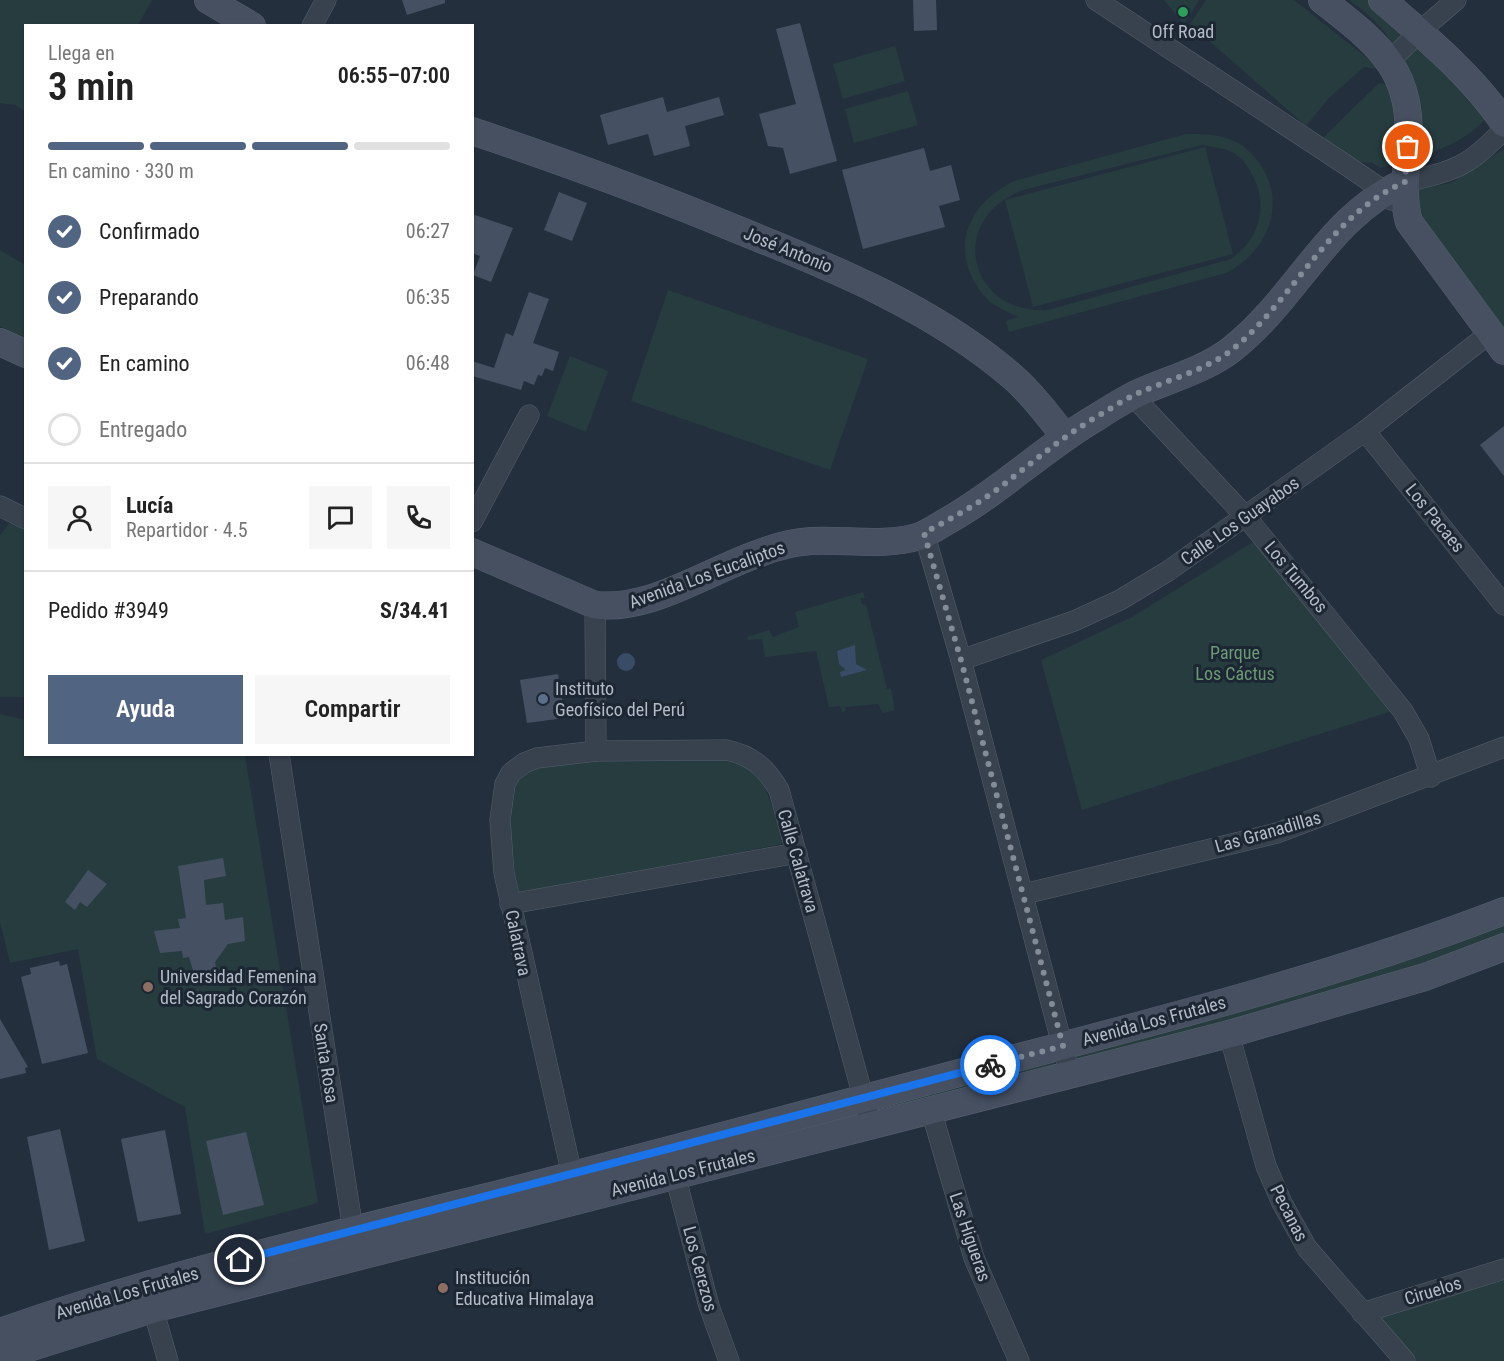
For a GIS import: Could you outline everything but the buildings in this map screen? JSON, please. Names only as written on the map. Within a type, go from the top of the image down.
[{"type":"main road","points":[[208,0],[241,23]]},
{"type":"main road","points":[[1322,0],[1371,39],[1390,61],[1406,99],[1408,147],[1394,186],[1404,203],[1409,222],[1497,342]]},
{"type":"main road","points":[[1382,0],[1446,55],[1488,100],[1504,123]]},
{"type":"main road","name":"José Antonio","points":[[474,132],[633,187],[832,267],[884,293],[968,345],[1014,379],[1064,436]]},
{"type":"main road","name":"Avenida Los Eucaliptos","points":[[474,553],[595,605],[629,605],[762,552],[809,541],[872,542],[924,533],[967,510],[1064,436],[1133,396],[1201,367],[1232,349],[1285,297],[1334,234],[1394,186]]},
{"type":"main road","name":"Avenida Los Frutales","points":[[0,1357],[153,1309],[575,1188],[863,1098],[1063,1046],[1414,945],[1504,911]]},
{"type":"main road","name":"Avenida Los Frutales","points":[[0,1332],[195,1272],[353,1230],[575,1188],[675,1175],[1070,1075],[1229,1034],[1425,977],[1504,947]]},
{"type":"main road","points":[[153,1309],[153,1296],[158,1291],[187,1281],[195,1272]]},
{"type":"street","points":[[313,24],[326,0]]},
{"type":"street","points":[[1096,0],[1394,186],[1461,166],[1480,155],[1504,129]]},
{"type":"street","points":[[1390,61],[1456,0]]},
{"type":"street","name":"Calle Los Guayabos","points":[[961,660],[1074,621],[1120,600],[1247,518],[1365,432],[1497,342]]},
{"type":"street","name":"Los Tumbos","points":[[1133,396],[1247,518],[1403,711],[1419,739],[1431,777]]},
{"type":"street","points":[[474,518],[529,415]]},
{"type":"street","name":"Los Pacaes","points":[[1365,432],[1504,605]]},
{"type":"street","points":[[0,506],[24,518]]},
{"type":"street","points":[[924,533],[961,660],[1070,1075]]},
{"type":"street","points":[[595,605],[596,751]]},
{"type":"street","name":"Las Granadillas","points":[[1024,894],[1277,833],[1431,777],[1504,747]]},
{"type":"street","name":"Calle Calatrava","points":[[596,751],[726,750],[744,754],[769,774],[778,790],[870,1125]]},
{"type":"street","name":"Calatrava","points":[[575,1188],[510,904],[501,848],[500,820],[505,784],[517,768],[537,758],[596,751]]},
{"type":"street","name":"Santa Rosa","points":[[279,756],[353,1230]]},
{"type":"street","points":[[510,904],[796,853]]},
{"type":"street","name":"Pecanas","points":[[1229,1034],[1266,1166],[1282,1203],[1306,1248],[1405,1361]]},
{"type":"street","name":"Las Higueras","points":[[931,1110],[974,1258],[1019,1361]]},
{"type":"street","name":"Los Cerezos","points":[[675,1175],[709,1306],[729,1361]]},
{"type":"street","name":"Ciruelos","points":[[1362,1313],[1504,1269]]},
{"type":"street","points":[[153,1309],[168,1361]]},
{"type":"green space","points":[[0,0],[152,0],[139,24],[24,24],[24,110],[15,105],[0,103]]},
{"type":"green space","name":"Off Road","points":[[1164,0],[1199,0],[1184,24]]},
{"type":"green space","points":[[1206,0],[1294,0],[1381,69],[1364,67],[1329,98],[1306,126],[1190,24]]},
{"type":"green space","points":[[1349,0],[1370,0],[1492,111],[1485,120],[1462,138],[1425,155],[1417,108],[1405,67],[1384,32],[1369,15]]},
{"type":"green space","points":[[895,46],[905,81],[843,99],[833,64]]},
{"type":"green space","points":[[1379,83],[1396,87],[1397,163],[1381,168],[1372,163],[1358,162],[1323,145],[1324,137]]},
{"type":"green space","points":[[908,91],[918,125],[854,143],[845,109]]},
{"type":"green space","points":[[1186,134],[1201,134],[1231,139],[1244,147],[1259,162],[1268,179],[1272,197],[1272,214],[1257,248],[1243,262],[1226,273],[1009,332],[1006,321],[1018,317],[993,304],[980,291],[966,260],[965,246],[967,232],[979,208],[989,198],[1014,181]],"holes":[[[1202,145],[1234,153],[1246,165],[1257,186],[1260,198],[1259,221],[1249,241],[1231,259],[1048,310],[1021,307],[1000,297],[985,282],[977,263],[976,242],[983,222],[999,204],[1023,190]]]},
{"type":"green space","points":[[1205,147],[1233,254],[1033,307],[1005,200]]},
{"type":"green space","points":[[1504,149],[1504,335],[1412,210],[1415,189],[1451,183]]},
{"type":"green space","points":[[0,250],[24,264],[24,338],[0,326]]},
{"type":"green space","points":[[668,290],[868,359],[830,470],[631,401]]},
{"type":"green space","points":[[570,356],[608,371],[586,432],[547,416]]},
{"type":"green space","points":[[12,520],[24,526],[24,697],[0,697],[0,535]]},
{"type":"green space","name":"Parque Los Cáctus","points":[[1253,542],[1398,709],[1082,810],[1041,660],[1132,617]]},
{"type":"green space","points":[[863,592],[865,598],[860,598],[862,604],[866,605],[887,689],[891,688],[895,710],[883,713],[878,704],[845,707],[846,711],[842,712],[840,706],[829,707],[816,651],[765,657],[762,639],[748,640],[747,637],[769,630],[773,637],[799,627],[795,612]]},
{"type":"green space","name":"Universidad Femenina del Sagrado Corazón","points":[[0,714],[24,720],[24,756],[245,756],[318,1203],[205,1234],[185,1107],[97,1059],[78,949],[10,963],[0,922]]},
{"type":"green space","points":[[742,757],[761,778],[787,843],[520,895],[513,866],[510,837],[515,780],[546,762]]},
{"type":"green space","points":[[1504,920],[1504,937],[1418,970],[1084,1062],[1076,1057],[1078,1049]]},
{"type":"green space","points":[[1049,1058],[1056,1065],[887,1108],[890,1104]]},
{"type":"green space","points":[[1504,1273],[1504,1361],[1411,1361],[1371,1316]]},
{"type":"water","points":[[855,645],[856,664],[867,670],[841,677],[840,672],[846,670],[839,664],[837,651]]},
{"type":"water","points":[[626,653],[632,656],[635,662],[632,668],[626,671],[620,668],[617,662],[620,656]]},
{"type":"way so far","points":[[990,1065],[1063,1046],[961,660],[924,533],[967,510],[1064,436],[1097,416],[1133,396],[1201,367],[1232,349],[1285,297],[1334,234],[1352,216],[1384,191],[1405,182],[1408,147]]},
{"type":"place","name":"Off Road","points":[[1183,12]]},
{"type":"place","name":"Instituto Geofísico del Perú","points":[[543,699]]},
{"type":"place","name":"Universidad Femenina del Sagrado Corazón","points":[[148,987]]},
{"type":"place","name":"Institución Educativa Himalaya","points":[[443,1288]]},
{"type":"route","points":[[240,1260],[990,1065]]}]
